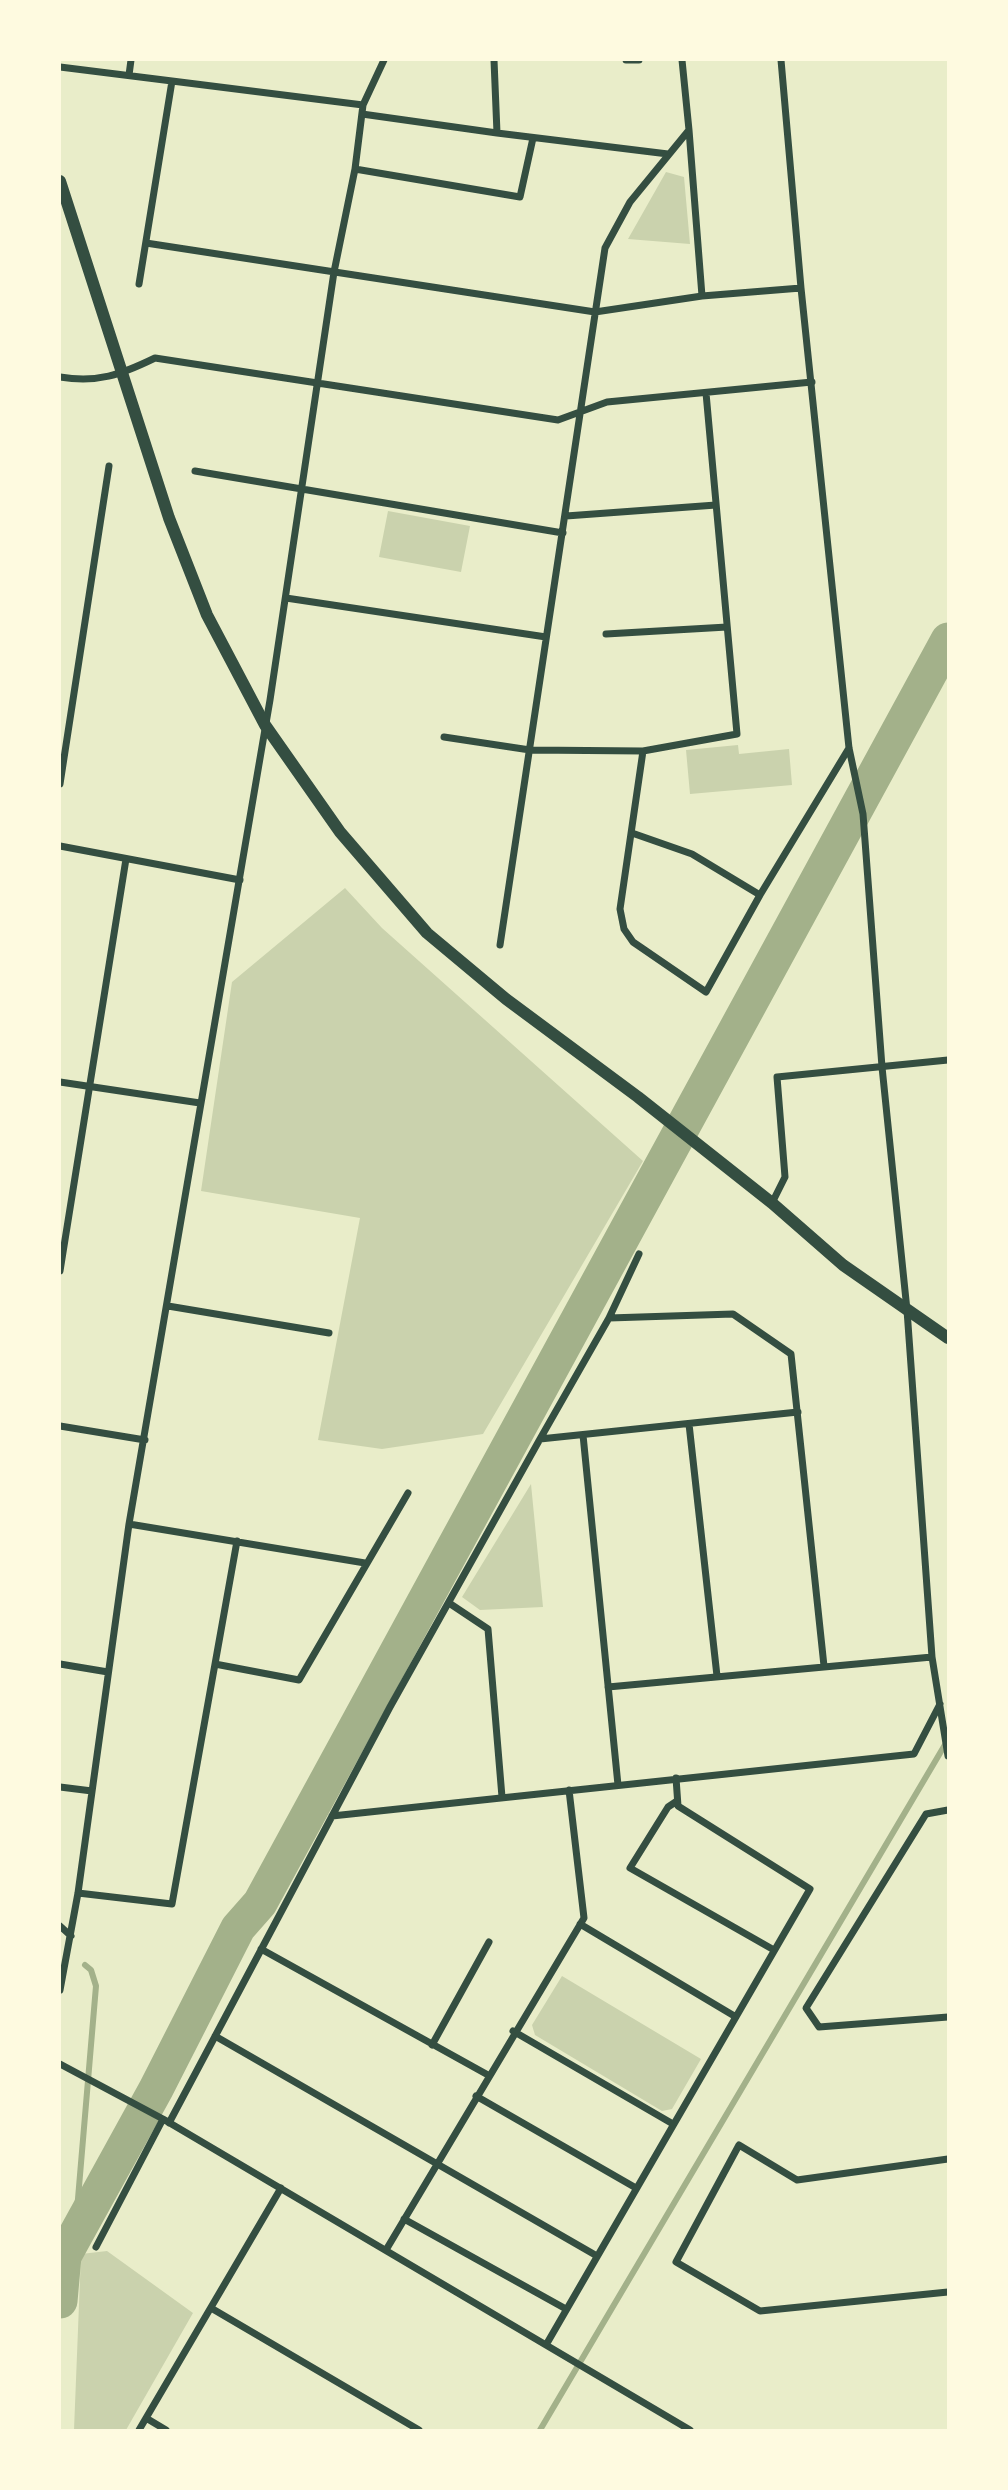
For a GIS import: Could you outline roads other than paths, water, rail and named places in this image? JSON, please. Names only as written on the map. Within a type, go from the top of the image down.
[{"type":"street","points":[[129,75],[131,60]]},
{"type":"street","points":[[60,1990],[60,1978],[78,1893],[130,1524],[286,598],[334,272],[355,169],[363,105],[384,60]]},
{"type":"street","points":[[494,60],[497,133]]},
{"type":"street","points":[[626,60],[639,60]]},
{"type":"street","points":[[682,60],[702,296]]},
{"type":"street","points":[[781,60],[801,288],[849,748],[863,814],[882,1067],[907,1310],[932,1657],[948,1755]]},
{"type":"street","points":[[60,67],[363,105]]},
{"type":"street","points":[[139,284],[172,80]]},
{"type":"street","points":[[362,114],[533,138],[668,153]]},
{"type":"street","points":[[500,946],[605,248],[630,202],[689,130]]},
{"type":"street","points":[[355,169],[520,197],[533,138]]},
{"type":"street","points":[[60,181],[169,518],[202,603],[265,725],[340,832],[427,933],[506,999],[638,1097],[772,1203],[843,1265],[948,1338]]},
{"type":"street","points":[[146,243],[595,312],[702,296],[801,288]]},
{"type":"street","points":[[60,377],[86,382],[123,373],[155,358],[558,420],[607,402],[812,382]]},
{"type":"street","points":[[443,737],[530,750],[643,751],[737,734],[706,393]]},
{"type":"street","points":[[60,783],[62,745],[109,466]]},
{"type":"street","points":[[195,471],[563,533]]},
{"type":"street","points":[[566,516],[716,505]]},
{"type":"street","points":[[286,598],[546,637]]},
{"type":"street","points":[[606,634],[727,626]]},
{"type":"street","points":[[643,751],[620,909],[624,929],[633,942],[706,992],[760,895],[849,748]]},
{"type":"street","points":[[632,833],[692,854],[760,895]]},
{"type":"street","points":[[60,846],[240,880]]},
{"type":"street","points":[[60,1271],[126,859]]},
{"type":"street","points":[[772,1203],[785,1177],[777,1077],[948,1060]]},
{"type":"street","points":[[60,1082],[200,1103]]},
{"type":"street","points":[[96,2247],[163,2120],[215,2036],[332,1816],[609,1318],[639,1254]]},
{"type":"street","points":[[168,1306],[329,1333]]},
{"type":"street","points":[[609,1318],[733,1314],[790,1354],[824,1666]]},
{"type":"street","points":[[540,1439],[798,1412]]},
{"type":"street","points":[[689,1424],[717,1676]]},
{"type":"street","points":[[60,1426],[145,1440]]},
{"type":"street","points":[[583,1435],[618,1785]]},
{"type":"street","points":[[215,1664],[299,1680],[408,1493]]},
{"type":"street","points":[[130,1524],[365,1563]]},
{"type":"street","points":[[78,1893],[172,1904],[237,1541]]},
{"type":"street","points":[[449,1603],[488,1629],[502,1797]]},
{"type":"street","points":[[608,1687],[932,1657]]},
{"type":"street","points":[[60,1664],[108,1672]]},
{"type":"street","points":[[332,1816],[914,1754],[940,1704]]},
{"type":"street","points":[[546,2345],[810,1889],[678,1806],[676,1779]]},
{"type":"street","points":[[60,1787],[92,1791]]},
{"type":"street","points":[[386,2249],[513,2031],[584,1918],[569,1790]]},
{"type":"street","points":[[677,1801],[668,1807],[630,1868],[774,1951]]},
{"type":"street","points":[[948,1810],[926,1814],[806,2008],[819,2027],[948,2017]]},
{"type":"street","points":[[580,1924],[736,2017]]},
{"type":"street","points":[[60,1926],[71,1936]]},
{"type":"street","points":[[432,2045],[489,1942]]},
{"type":"street","points":[[261,1950],[488,2075]]},
{"type":"street","points":[[513,2031],[673,2124]]},
{"type":"street","points":[[215,2036],[597,2256]]},
{"type":"street","points":[[60,2063],[386,2249],[690,2431]]},
{"type":"street","points":[[476,2096],[636,2188]]},
{"type":"street","points":[[948,2160],[797,2180],[739,2145],[676,2262],[760,2311],[948,2292]]},
{"type":"street","points":[[139,2431],[281,2188]]},
{"type":"street","points":[[404,2219],[566,2309]]},
{"type":"street","points":[[211,2308],[419,2431]]},
{"type":"street","points":[[146,2418],[166,2431]]},
{"type":"waterway","points":[[60,2301],[64,2256],[156,2089],[238,1928],[260,1903],[948,640]]},
{"type":"waterway","points":[[540,2430],[946,1743]]},
{"type":"waterway","points":[[75,2234],[96,1986],[91,1970],[85,1965]]}]
